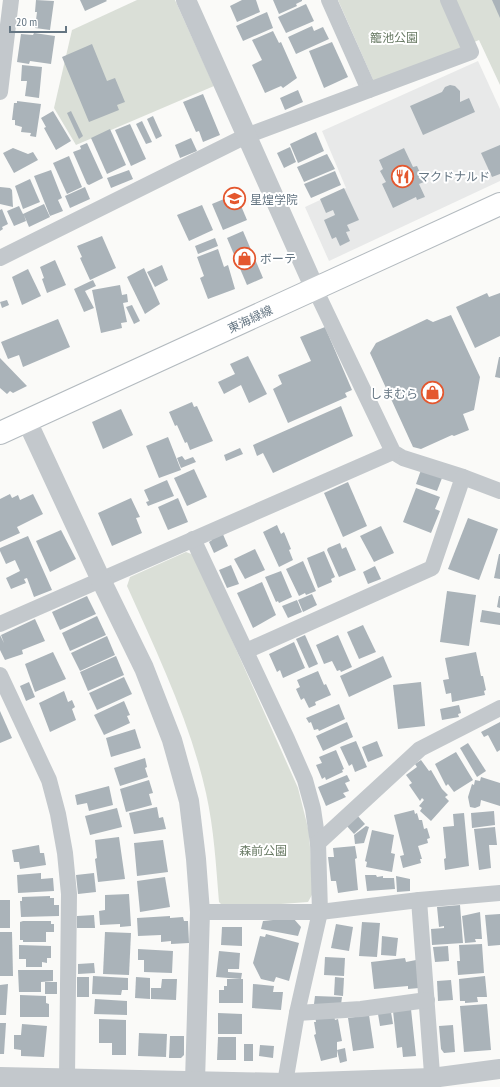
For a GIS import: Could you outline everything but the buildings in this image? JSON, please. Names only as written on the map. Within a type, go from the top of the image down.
[{"type":"main road","name":"東海緑線","points":[[0,433],[500,204]]},
{"type":"street","points":[[0,92],[11,0]]},
{"type":"street","points":[[186,0],[315,289],[393,452],[403,458],[463,477],[500,491]]},
{"type":"street","points":[[329,0],[369,90]]},
{"type":"street","points":[[0,258],[246,136],[471,52],[448,0]]},
{"type":"street","points":[[27,420],[101,580],[144,668],[172,740],[189,801],[196,859],[200,912],[195,1081]]},
{"type":"street","points":[[0,624],[393,452]]},
{"type":"street","points":[[246,651],[432,568],[463,477]]},
{"type":"street","points":[[193,539],[305,780],[313,809],[318,843],[320,912],[297,1013],[286,1085]]},
{"type":"street","points":[[0,675],[48,780],[58,814],[65,854],[69,894],[67,1078]]},
{"type":"street","points":[[318,843],[420,749],[500,708]]},
{"type":"street","points":[[200,912],[320,912],[419,900],[500,893]]},
{"type":"street","points":[[419,900],[432,1082]]},
{"type":"street","points":[[297,1013],[361,1009],[427,1000]]},
{"type":"street","points":[[0,1077],[195,1081],[286,1085],[432,1082],[500,1069]]},
{"type":"shaded area","points":[[478,61],[500,109],[500,181],[329,261],[305,207],[346,188],[322,131]]},
{"type":"green space","points":[[137,0],[175,0],[214,86],[76,145],[54,108],[72,30]]},
{"type":"green space","name":"籠池公園","points":[[338,0],[500,0],[500,85],[479,40],[375,84]]},
{"type":"green space","name":"森前公園","points":[[186,552],[194,555],[298,788],[309,832],[313,893],[308,902],[225,908],[219,902],[211,820],[199,766],[172,688],[127,586],[130,577]]},
{"type":"place","name":"マクドナルド","points":[[402,176]]},
{"type":"place","name":"星煌学院","points":[[234,199]]},
{"type":"place","name":"ボーテ","points":[[245,258]]},
{"type":"place","name":"しまむら","points":[[433,393]]}]
